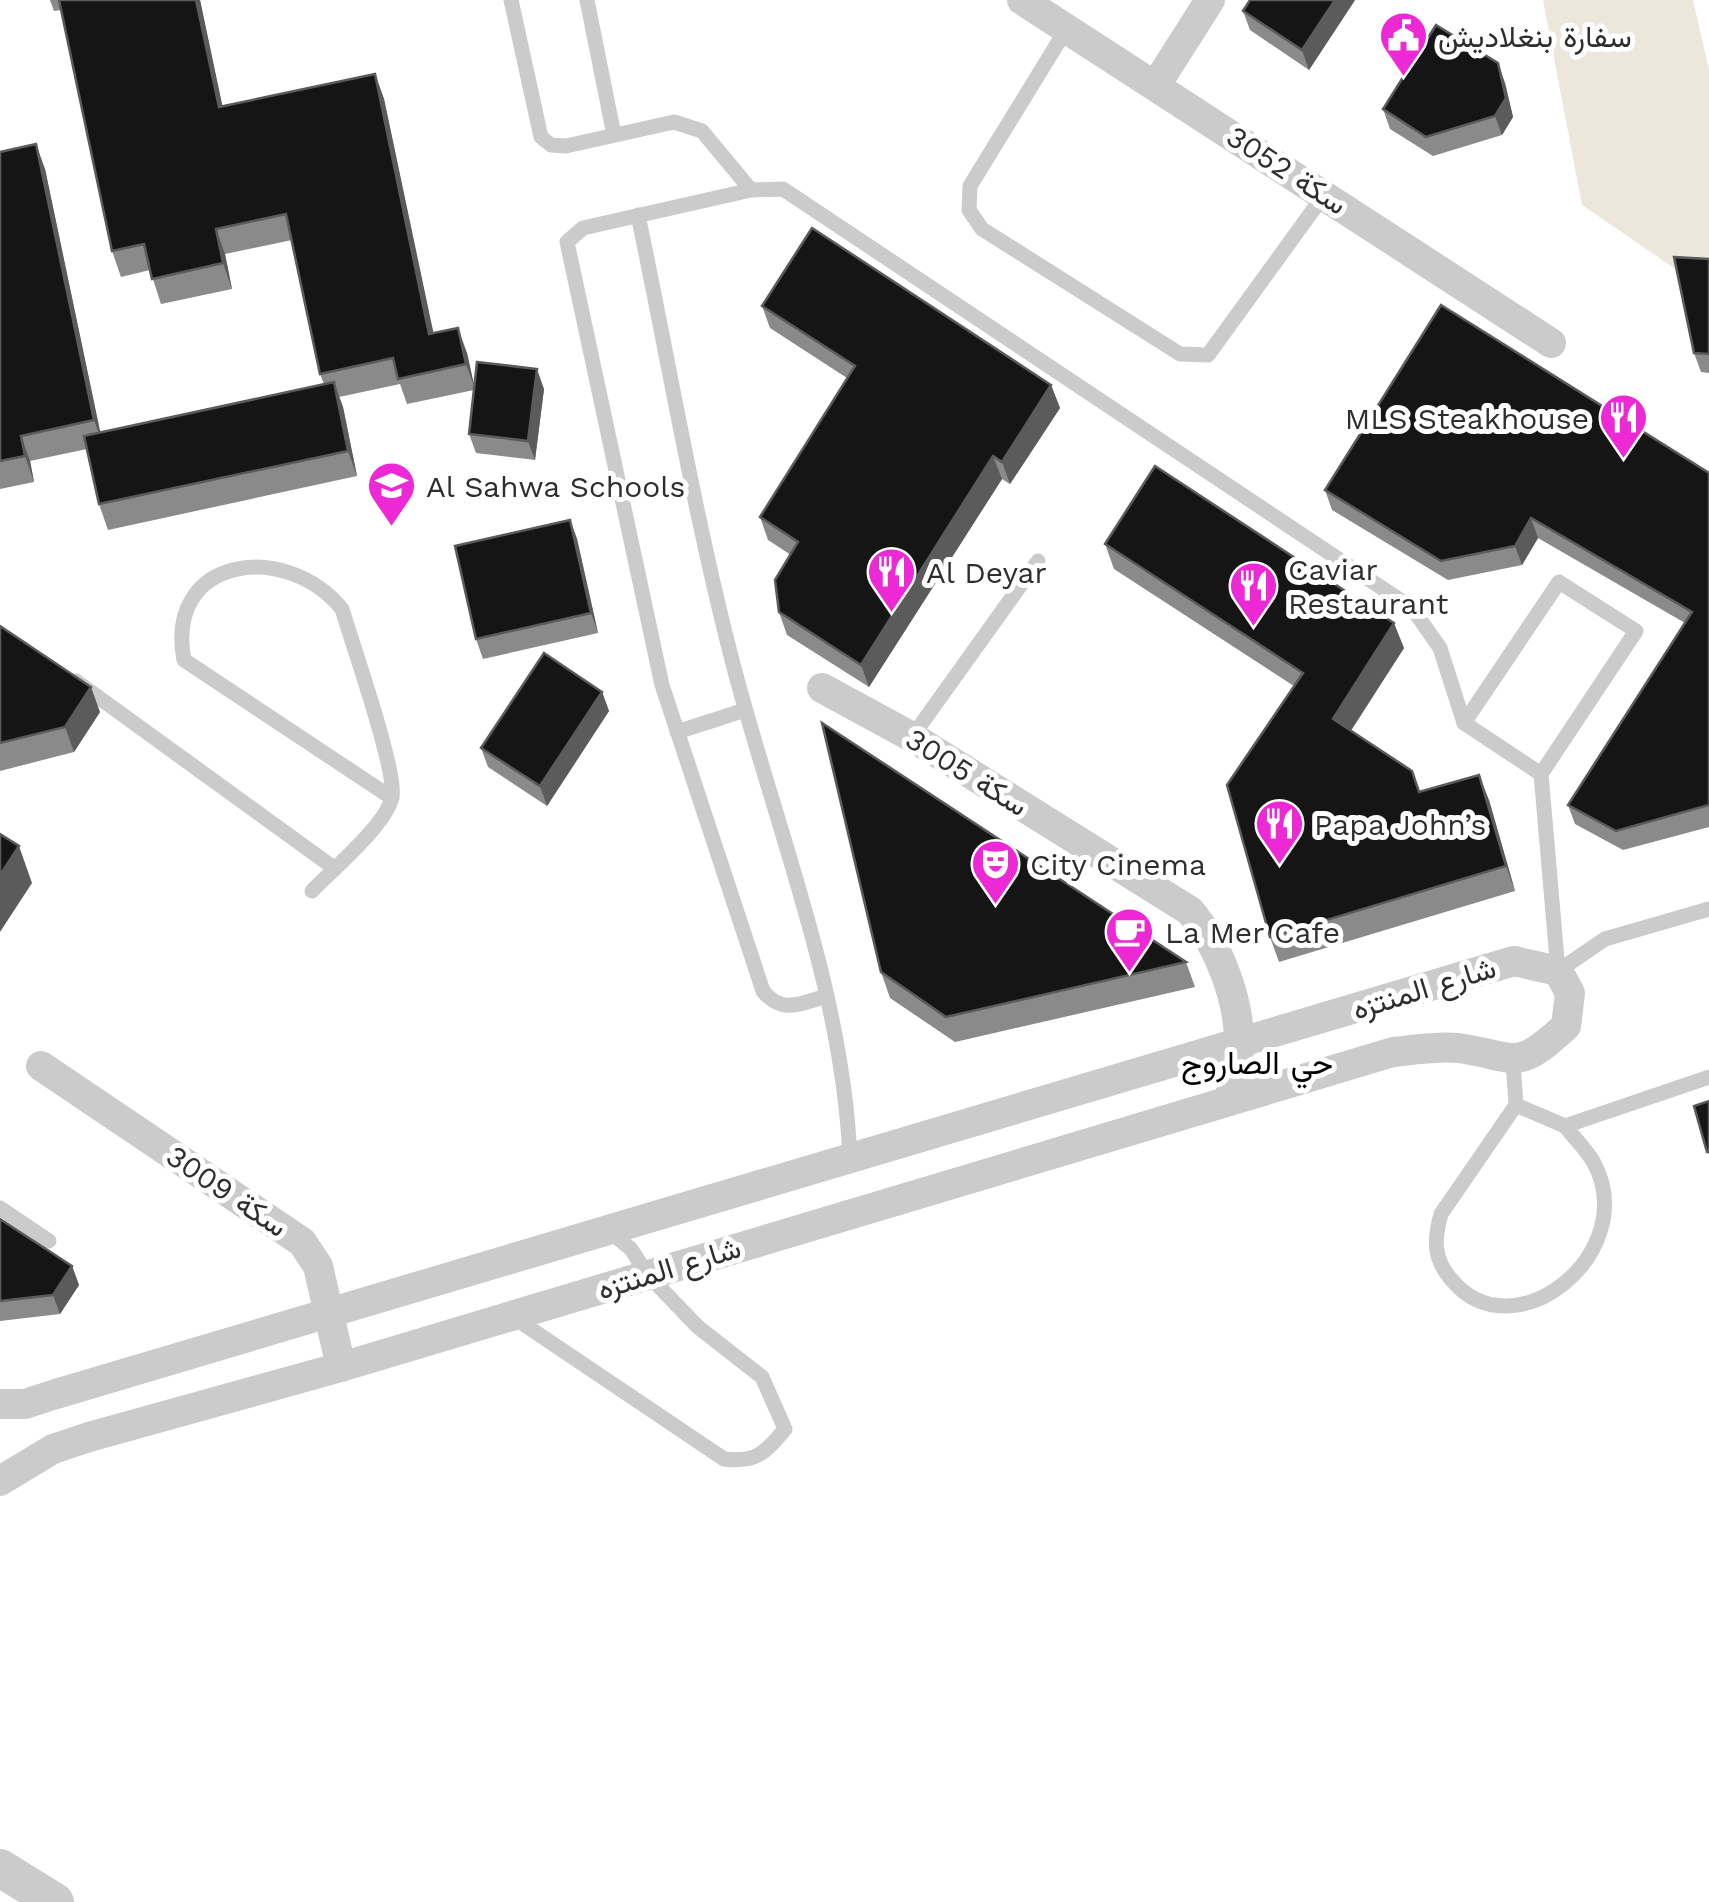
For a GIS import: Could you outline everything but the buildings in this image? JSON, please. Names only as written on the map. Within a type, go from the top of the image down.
[{"type":"street","name":"سكة 3052","points":[[1022,0],[1551,343]]},
{"type":"street","points":[[1156,84],[1210,0]]},
{"type":"street","name":"سكة 3005","points":[[822,688],[912,737],[1190,911],[1212,937],[1224,970],[1240,1044]]},
{"type":"street","name":"شارع المنتزه","points":[[0,1404],[25,1404],[1514,961],[1558,970]]},
{"type":"street","points":[[1512,1061],[1545,1045],[1566,1026],[1570,994],[1558,970]]},
{"type":"street","points":[[1229,1100],[1240,1044]]},
{"type":"street","name":"شارع المنتزه","points":[[0,1481],[53,1450],[89,1437],[341,1368],[1393,1052],[1456,1048],[1512,1061]]},
{"type":"street","name":"سكة 3009","points":[[41,1066],[302,1242],[318,1266],[341,1368]]},
{"type":"street","points":[[1090,1089],[1104,1138]]},
{"type":"street","points":[[0,1868],[55,1902]]},
{"type":"lane","points":[[511,0],[541,137],[551,145],[566,146],[674,122],[702,131],[750,190]]},
{"type":"lane","points":[[587,0],[614,135]]},
{"type":"lane","points":[[1067,28],[970,186],[969,210],[982,229],[1180,354],[1208,354],[1324,195]]},
{"type":"lane","points":[[827,996],[784,1007],[773,1004],[764,991],[662,685],[567,242],[583,228],[750,190],[782,189],[1412,608],[1440,648],[1464,723],[1541,774]]},
{"type":"lane","points":[[638,215],[745,710],[827,996],[848,1107],[850,1160]]},
{"type":"lane","points":[[912,737],[1038,560]]},
{"type":"lane","points":[[312,890],[385,814],[392,798],[387,761],[342,609],[326,589],[276,567],[244,566],[218,575],[198,593],[185,615],[180,638],[184,660],[392,798]]},
{"type":"lane","points":[[1464,723],[1559,582],[1636,631],[1541,774],[1558,970],[1606,939],[1709,909]]},
{"type":"lane","points":[[64,672],[334,868]]},
{"type":"lane","points":[[678,732],[745,710]]},
{"type":"lane","points":[[1512,1061],[1516,1105],[1441,1214],[1435,1234],[1436,1252],[1463,1294],[1485,1304],[1516,1306],[1560,1288],[1604,1234],[1605,1200],[1594,1164],[1565,1126],[1516,1105]]},
{"type":"lane","points":[[1565,1126],[1709,1078]]},
{"type":"lane","points":[[0,1208],[49,1241]]},
{"type":"lane","points":[[510,1316],[534,1327],[577,1362],[724,1459],[748,1462],[768,1450],[785,1429],[762,1377],[698,1327],[647,1274],[631,1249],[608,1231]]},
{"type":"shaded area","points":[[1543,0],[1693,0],[1709,70],[1709,270],[1674,268],[1582,205]]},
{"type":"place","name":"سفارة بنغلاديش","points":[[1403,78]]},
{"type":"place","name":"MLS Steakhouse","points":[[1624,460]]},
{"type":"place","name":"Al Sahwa Schools","points":[[391,528]]},
{"type":"place","name":"Al Deyar","points":[[891,614]]},
{"type":"place","name":"Caviar Restaurant","points":[[1253,628]]},
{"type":"place","name":"Papa John’s","points":[[1279,866]]},
{"type":"place","name":"City Cinema","points":[[995,906]]},
{"type":"place","name":"La Mer Cafe","points":[[1130,974]]},
{"type":"district","name":"حي الصاروج","points":[[1257,1063]]}]
